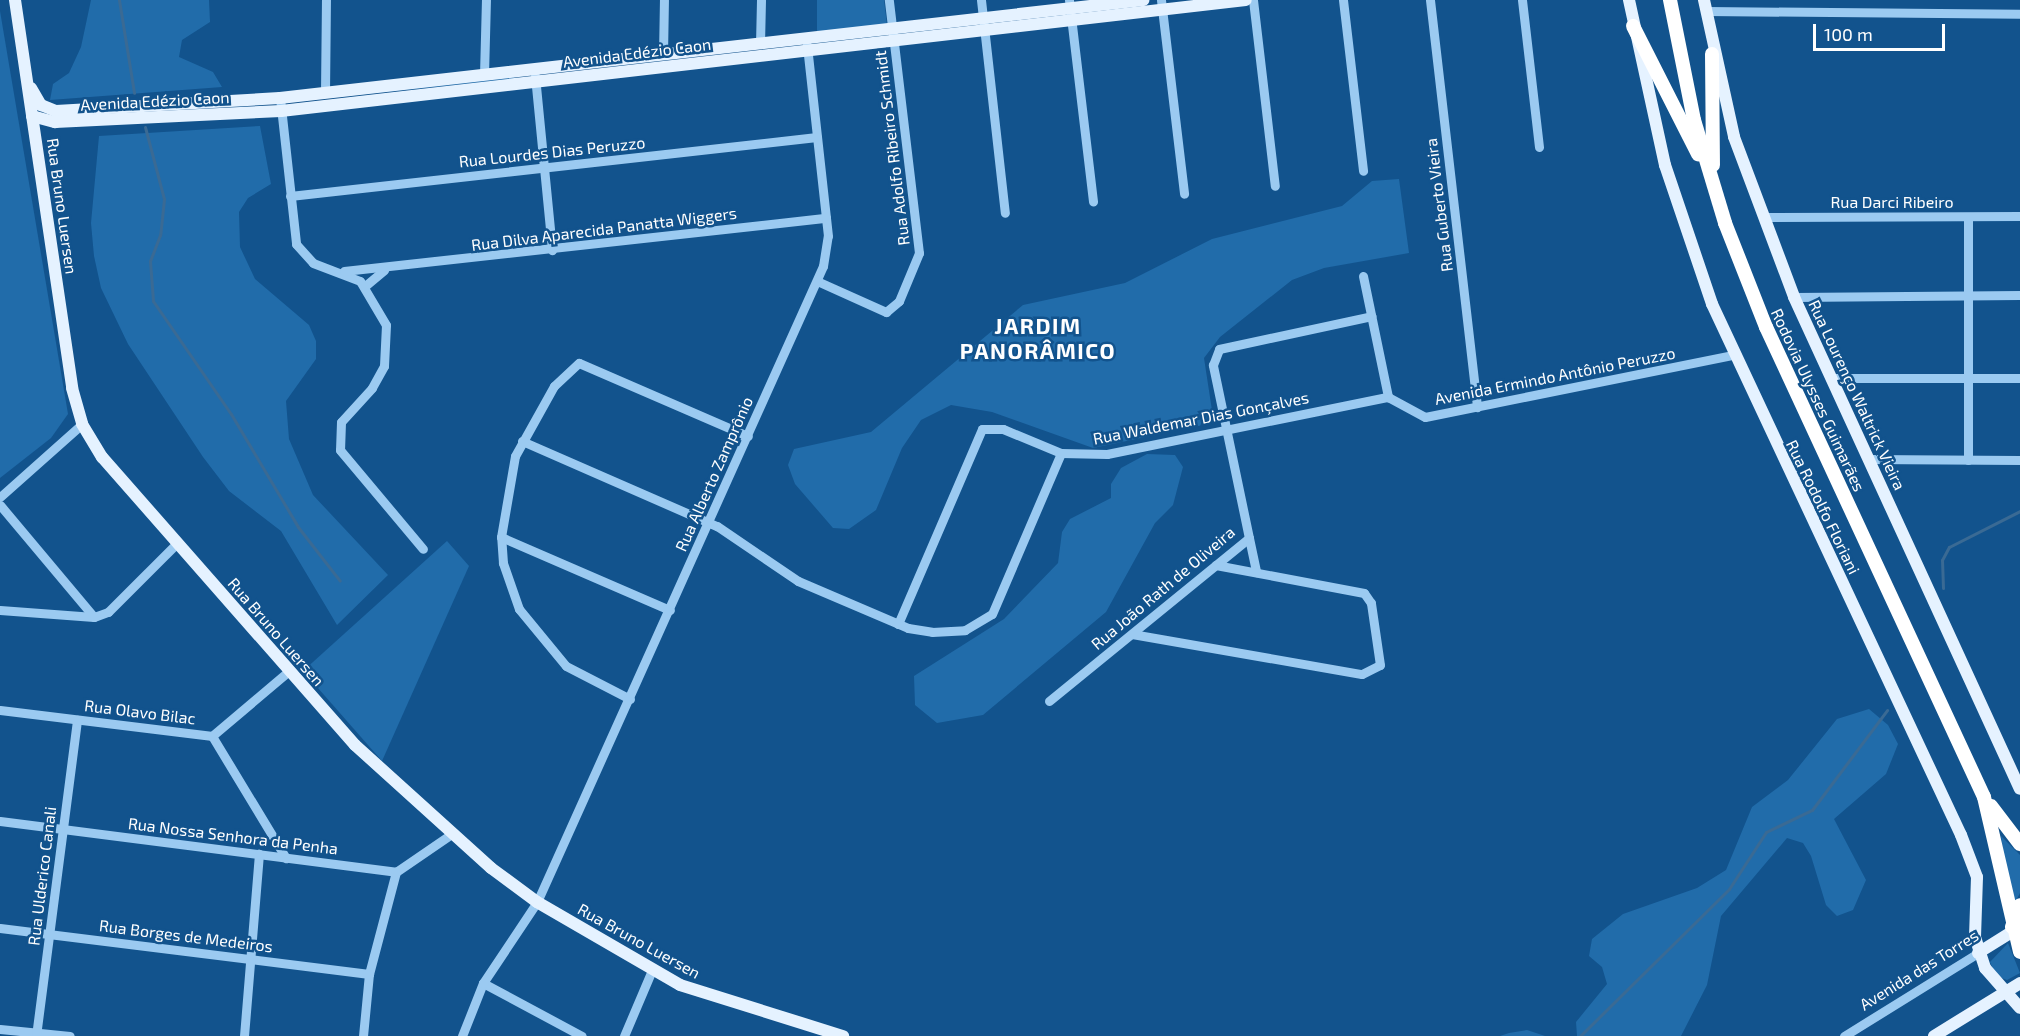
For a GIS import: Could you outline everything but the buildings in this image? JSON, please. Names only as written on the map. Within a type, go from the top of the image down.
[{"type":"highway","name":"Rodovia Ulysses Guimarães","points":[[1670,0],[1711,180],[1725,223],[1766,327],[1984,797],[1998,840],[2011,932],[2020,952]]},
{"type":"highway","points":[[1634,26],[1711,180]]},
{"type":"highway","points":[[1712,54],[1712,155],[1725,223]]},
{"type":"highway","name":"Rodovia Ulysses Guimarães","points":[[1984,797],[2020,844]]},
{"type":"highway","points":[[2011,932],[2020,905]]},
{"type":"main road","name":"Rua Bruno Luersen","points":[[15,0],[82,424],[102,457],[375,766],[450,835],[537,902],[652,970],[721,1001],[843,1036]]},
{"type":"main road","name":"Avenida Edézio Caon","points":[[32,116],[55,122],[280,105],[983,24],[1143,0]]},
{"type":"main road","name":"Avenida Edézio Caon","points":[[1070,10],[1246,0]]},
{"type":"main road","name":"Rua Rodolfo Floriani","points":[[1629,0],[1680,215],[1732,355],[1965,844],[1977,877],[1978,953]]},
{"type":"main road","name":"Rua Lourenço Waltrick Vieira","points":[[1705,6],[1712,54],[1734,137],[1794,297],[2020,789]]},
{"type":"main road","name":"Avenida Edézio Caon","points":[[27,82],[41,105],[56,111],[280,105],[325,93],[484,75],[535,76],[663,55],[760,44],[806,44]]},
{"type":"main road","points":[[36,142],[55,122]]},
{"type":"main road","name":"Avenida das Torres","points":[[1978,953],[2011,932]]},
{"type":"main road","points":[[1978,953],[2003,994],[2020,1008]]},
{"type":"main road","points":[[1934,1036],[2020,983]]},
{"type":"street","points":[[325,93],[326,0]]},
{"type":"street","points":[[484,75],[486,0]]},
{"type":"street","points":[[663,55],[664,0]]},
{"type":"street","points":[[760,44],[761,0]]},
{"type":"street","name":"Rua Adolfo Ribeiro Schmidt","points":[[817,281],[886,312],[896,307],[917,262],[920,244],[889,0]]},
{"type":"street","points":[[981,0],[1005,213]]},
{"type":"street","points":[[1253,0],[1275,186]]},
{"type":"street","points":[[1343,0],[1364,171]]},
{"type":"street","name":"Rua Guberto Vieira","points":[[1430,0],[1477,407]]},
{"type":"street","points":[[1522,0],[1539,147]]},
{"type":"street","points":[[1162,5],[1184,194]]},
{"type":"street","points":[[1705,6],[2020,14]]},
{"type":"street","points":[[1070,10],[1093,202]]},
{"type":"street","name":"Rua Alberto Zamprônio","points":[[462,1036],[483,983],[537,902],[817,281],[828,245],[806,44]]},
{"type":"street","points":[[535,76],[552,250]]},
{"type":"street","points":[[280,105],[290,196],[299,251],[313,263],[339,271],[365,286],[381,311],[387,354],[372,388],[340,422],[338,440],[345,458],[423,549]]},
{"type":"street","name":"Rua Lourdes Dias Peruzzo","points":[[290,196],[817,137]]},
{"type":"street","name":"Rua Darci Ribeiro","points":[[1763,218],[2020,216]]},
{"type":"street","points":[[1968,217],[1968,460]]},
{"type":"street","name":"Rua Dilva Aparecida Panatta Wiggers","points":[[339,271],[386,269],[826,218]]},
{"type":"street","points":[[365,286],[386,269]]},
{"type":"street","points":[[1363,276],[1388,397]]},
{"type":"street","points":[[1794,297],[2020,295]]},
{"type":"street","name":"Rua João Rath de Oliveira","points":[[1049,701],[1249,538],[1213,365],[1219,349],[1371,316]]},
{"type":"street","name":"Avenida Ermindo Antônio Peruzzo","points":[[1388,397],[1425,417],[1732,355]]},
{"type":"street","points":[[630,699],[566,666],[532,630],[510,590],[501,537],[504,496],[522,441],[554,386],[579,363],[748,436]]},
{"type":"street","points":[[1831,378],[2020,378]]},
{"type":"street","name":"Rua Waldemar Dias Gonçalves","points":[[898,624],[979,435],[988,427],[1061,453],[1107,454],[1388,397]]},
{"type":"street","points":[[0,497],[82,424]]},
{"type":"street","points":[[522,441],[709,523],[784,574],[898,624],[956,631],[986,620],[1061,453]]},
{"type":"street","points":[[1868,459],[2020,460]]},
{"type":"street","points":[[0,505],[94,617]]},
{"type":"street","points":[[501,537],[670,610]]},
{"type":"street","points":[[1249,538],[1256,572]]},
{"type":"street","points":[[0,610],[94,617],[108,612],[177,543]]},
{"type":"street","points":[[1132,634],[1362,675],[1376,670],[1381,658],[1368,595],[1215,565]]},
{"type":"street","name":"Rua Olavo Bilac","points":[[0,710],[212,736],[289,671]]},
{"type":"street","name":"Rua Ulderico Canali","points":[[36,1035],[77,720]]},
{"type":"street","points":[[212,736],[286,858]]},
{"type":"street","name":"Rua Nossa Senhora da Penha","points":[[0,821],[396,872]]},
{"type":"street","points":[[363,1036],[369,974],[396,872],[450,835]]},
{"type":"street","points":[[244,1036],[259,854]]},
{"type":"street","name":"Rua Borges de Medeiros","points":[[0,928],[369,974]]},
{"type":"street","name":"Avenida das Torres","points":[[1844,1036],[1978,953]]},
{"type":"street","points":[[624,1036],[652,970]]},
{"type":"street","points":[[483,983],[582,1036]]},
{"type":"street","points":[[0,1029],[36,1035],[70,1036]]},
{"type":"shaded area","points":[[91,0],[209,0],[210,22],[182,40],[179,57],[213,72],[222,87],[50,100],[53,84],[69,73],[81,47]]},
{"type":"shaded area","points":[[817,0],[884,0],[887,25],[817,33]]},
{"type":"shaded area","points":[[0,11],[68,414],[51,438],[0,478]]},
{"type":"shaded area","points":[[514,77],[515,79],[296,101]]},
{"type":"shaded area","points":[[260,126],[271,184],[248,198],[239,212],[240,247],[255,279],[309,325],[316,341],[316,359],[286,401],[289,439],[313,495],[388,575],[337,625],[281,531],[229,491],[203,457],[128,344],[101,288],[94,256],[91,223],[99,136]]},
{"type":"shaded area","points":[[1399,179],[1409,253],[1324,268],[1292,280],[1220,337],[1204,358],[1213,417],[1208,424],[1093,448],[992,412],[951,405],[921,420],[902,448],[876,510],[849,529],[833,528],[795,484],[788,465],[794,449],[871,432],[1023,305],[1125,283],[1212,239],[1342,206],[1372,181]]},
{"type":"shaded area","points":[[1147,454],[1175,455],[1183,467],[1173,505],[1155,523],[1106,612],[983,715],[937,723],[915,705],[914,676],[1004,619],[1058,563],[1062,532],[1070,519],[1111,498],[1111,484],[1121,468]]},
{"type":"shaded area","points":[[447,541],[469,566],[382,761],[303,671]]},
{"type":"shaded area","points":[[1869,709],[1888,725],[1898,744],[1886,774],[1834,819],[1866,880],[1853,910],[1837,916],[1826,905],[1811,856],[1803,843],[1787,838],[1721,916],[1707,985],[1681,1036],[1577,1036],[1576,1022],[1607,984],[1602,967],[1589,956],[1592,939],[1623,914],[1697,888],[1726,870],[1752,807],[1788,780],[1837,719]]},
{"type":"shaded area","points":[[2001,836],[2020,855],[2020,893],[2011,910]]},
{"type":"shaded area","points":[[2008,943],[2020,973],[2007,980],[1996,976],[1990,962]]},
{"type":"shaded area","points":[[1527,1030],[1545,1036],[1500,1036],[1509,1033]]},
{"type":"waterway","points":[[119,0],[134,93]]},
{"type":"waterway","points":[[145,127],[164,199],[160,235],[150,261],[153,301],[231,414],[298,527],[340,581]]},
{"type":"waterway","points":[[1943,588],[1942,560],[1949,547],[2020,511]]},
{"type":"waterway","points":[[1580,1036],[1729,889],[1766,832],[1812,810],[1887,710]]},
{"type":"district","name":"JARDIM PANORÂMICO","points":[[1038,338]]}]
